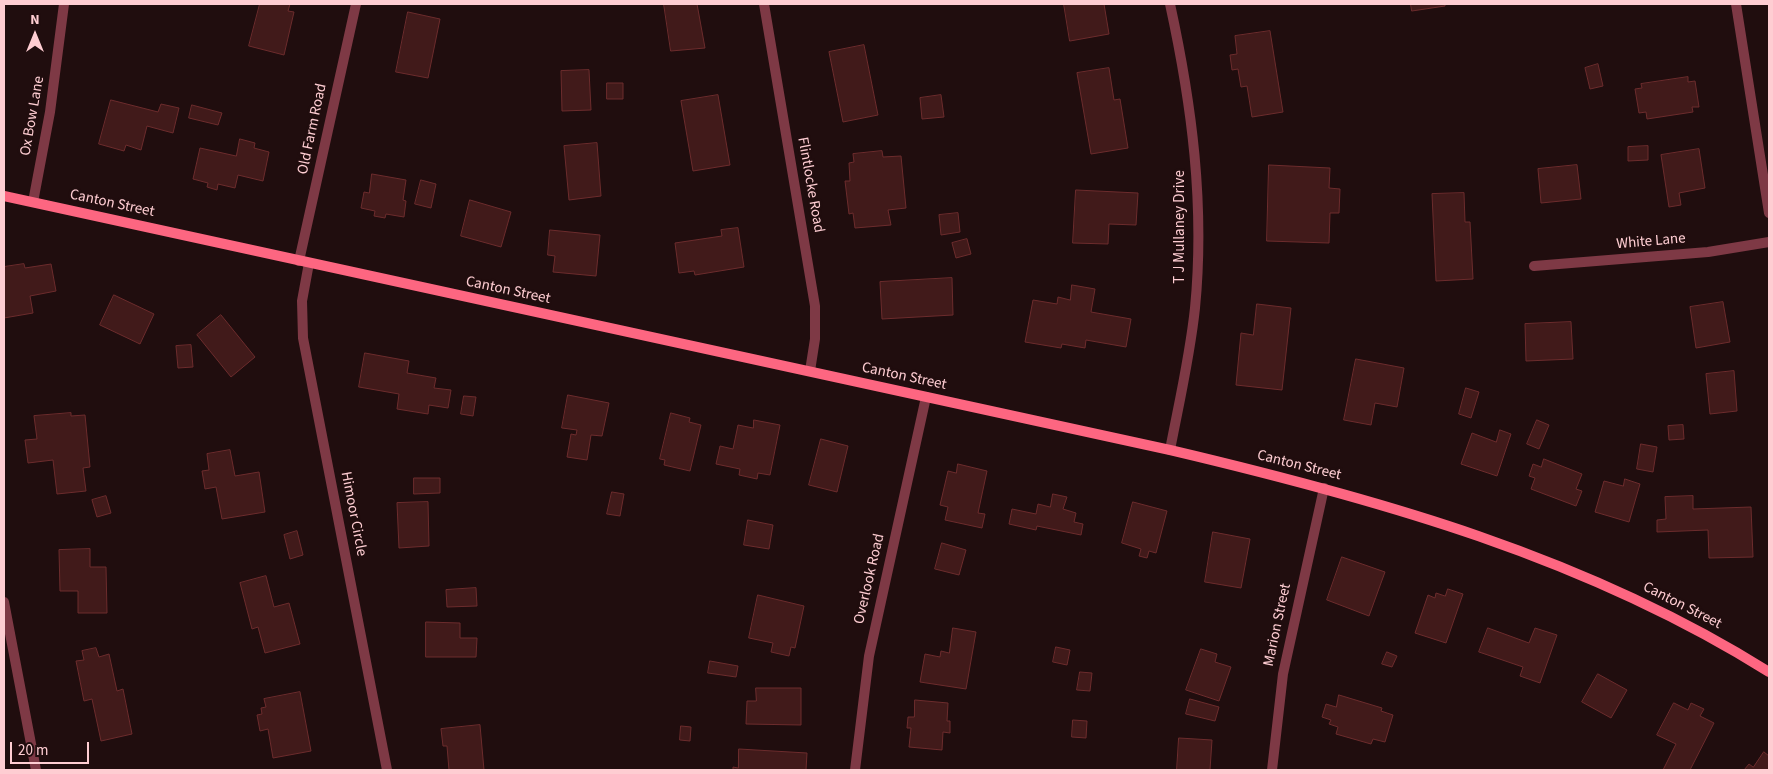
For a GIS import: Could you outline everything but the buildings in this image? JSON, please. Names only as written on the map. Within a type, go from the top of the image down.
[{"type":"street","name":"Ox Bow Lane","points":[[33,202],[50,112],[64,4]]},
{"type":"street","name":"Old Farm Road","points":[[304,262],[356,4]]},
{"type":"street","name":"Flintlocke Road","points":[[764,4],[815,306],[815,339],[810,372]]},
{"type":"street","name":"T J Mullaney Drive","points":[[1170,4],[1190,102],[1198,217],[1197,279],[1192,336],[1170,450]]},
{"type":"street","points":[[1736,4],[1766,172],[1769,213]]},
{"type":"street","name":"Canton Street","points":[[4,196],[1170,450],[1324,488],[1450,526],[1586,577],[1692,626],[1769,672]]},
{"type":"street","name":"White Lane","points":[[1534,266],[1694,253],[1769,242]]},
{"type":"street","name":"Himoor Circle","points":[[304,262],[303,338],[386,770]]},
{"type":"street","name":"Overlook Road","points":[[855,770],[869,656],[926,397]]},
{"type":"street","name":"Marion Street","points":[[1272,770],[1282,674],[1324,488]]},
{"type":"street","points":[[4,602],[36,770]]}]
